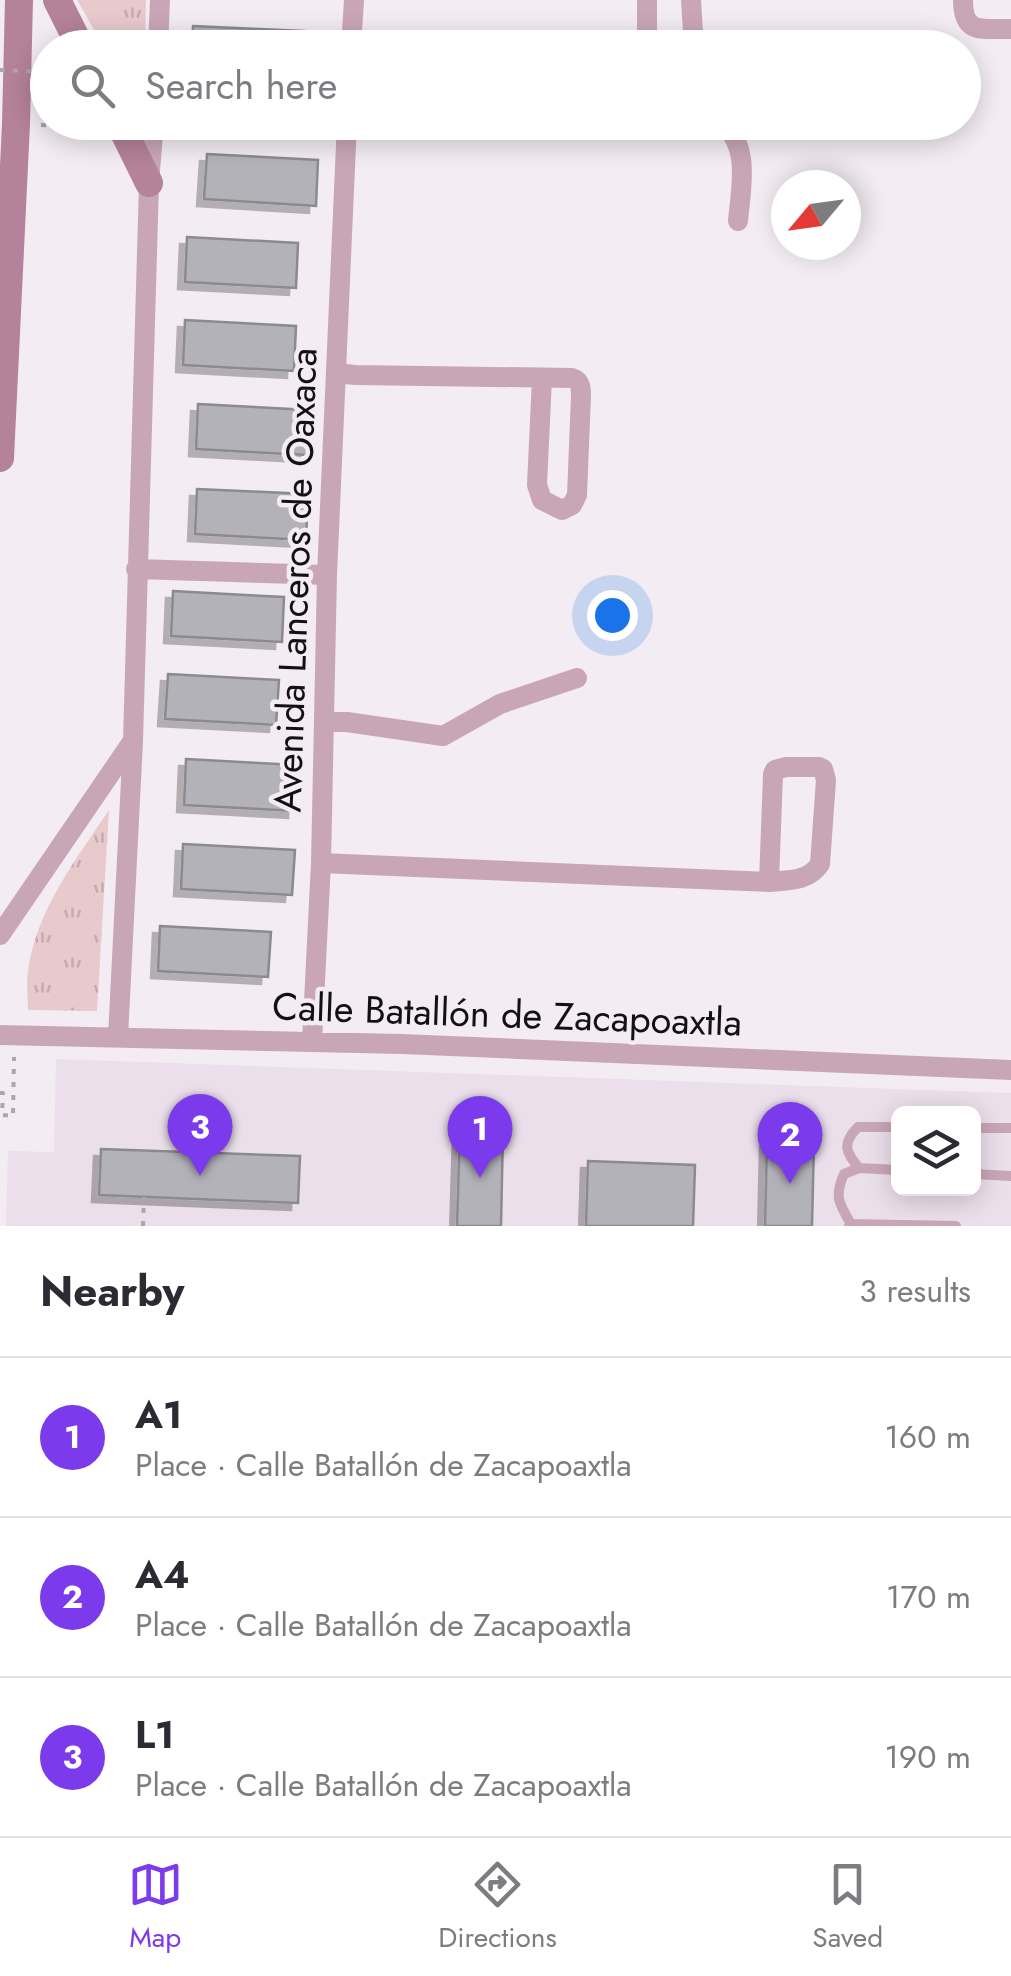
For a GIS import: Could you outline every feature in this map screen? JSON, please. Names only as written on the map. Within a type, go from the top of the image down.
[{"type":"main road","points":[[0,458],[19,0]]},
{"type":"main road","points":[[58,0],[72,30]]},
{"type":"main road","points":[[127,140],[149,183]]},
{"type":"street","points":[[159,30],[160,0]]},
{"type":"street","points":[[352,30],[354,0]]},
{"type":"street","points":[[647,0],[647,30]]},
{"type":"street","points":[[691,0],[693,30]]},
{"type":"street","points":[[964,0],[964,16],[974,27],[1011,29]]},
{"type":"street","points":[[118,1036],[133,741],[153,140]]},
{"type":"street","name":"Avenida Lanceros de Oaxaca","points":[[312,1041],[346,140]]},
{"type":"street","points":[[736,140],[743,165],[738,221]]},
{"type":"street","points":[[338,373],[572,378],[580,383],[581,390],[577,495],[572,505],[562,510],[542,500],[537,485],[542,378]]},
{"type":"street","points":[[136,569],[327,574]]},
{"type":"street","points":[[325,722],[444,736],[500,704],[577,678]]},
{"type":"street","points":[[0,934],[133,741]]},
{"type":"street","points":[[320,863],[769,882],[806,878],[820,864],[826,780],[823,768],[786,767],[773,774],[769,882]]},
{"type":"street","name":"Calle Batallón de Zacapoaxtla","points":[[0,1035],[312,1041],[1011,1070]]},
{"type":"lane","points":[[859,1168],[850,1157],[849,1136],[858,1127],[891,1127]]},
{"type":"lane","points":[[981,1128],[1011,1128]]},
{"type":"lane","points":[[891,1170],[859,1168],[844,1174],[837,1189],[850,1225],[956,1226]]},
{"type":"lane","points":[[981,1174],[1011,1176]]},
{"type":"path","points":[[0,70],[30,71]]},
{"type":"path","points":[[0,1056],[14,1057],[13,1116],[2,1115],[0,1093]]},
{"type":"path","points":[[143,1226],[144,1197]]},
{"type":"shaded area","points":[[56,1059],[1011,1093],[1011,1226],[6,1226],[8,1151],[54,1152]]},
{"type":"green space","points":[[77,0],[146,0],[145,30],[94,30]]},
{"type":"green space","points":[[109,810],[97,1011],[28,1010],[28,971],[39,927],[59,886]]},
{"type":"building","points":[[193,26],[282,30],[193,30]]},
{"type":"building","points":[[207,154],[318,160],[316,206],[204,199]]},
{"type":"building","points":[[187,237],[298,243],[296,288],[185,282]]},
{"type":"building","points":[[185,320],[296,326],[294,371],[183,365]]},
{"type":"building","points":[[198,404],[309,410],[307,455],[196,449]]},
{"type":"building","points":[[197,489],[308,494],[306,540],[195,534]]},
{"type":"building","points":[[173,591],[284,597],[282,642],[171,636]]},
{"type":"building","points":[[168,674],[279,680],[276,725],[165,719]]},
{"type":"building","points":[[186,759],[297,765],[295,811],[184,805]]},
{"type":"building","points":[[183,844],[295,850],[292,895],[181,889]]},
{"type":"building","points":[[160,926],[271,932],[268,977],[158,971]]},
{"type":"building","points":[[460,1128],[503,1130],[501,1226],[457,1226]]},
{"type":"building","points":[[767,1140],[814,1142],[812,1226],[765,1226]]},
{"type":"building","points":[[101,1149],[300,1156],[298,1203],[99,1195]]},
{"type":"building","points":[[588,1161],[695,1165],[693,1226],[586,1226]]},
{"type":"place","name":"L1","points":[[200,1176]]},
{"type":"place","name":"A1","points":[[480,1178]]},
{"type":"place","name":"A4","points":[[790,1184]]}]
